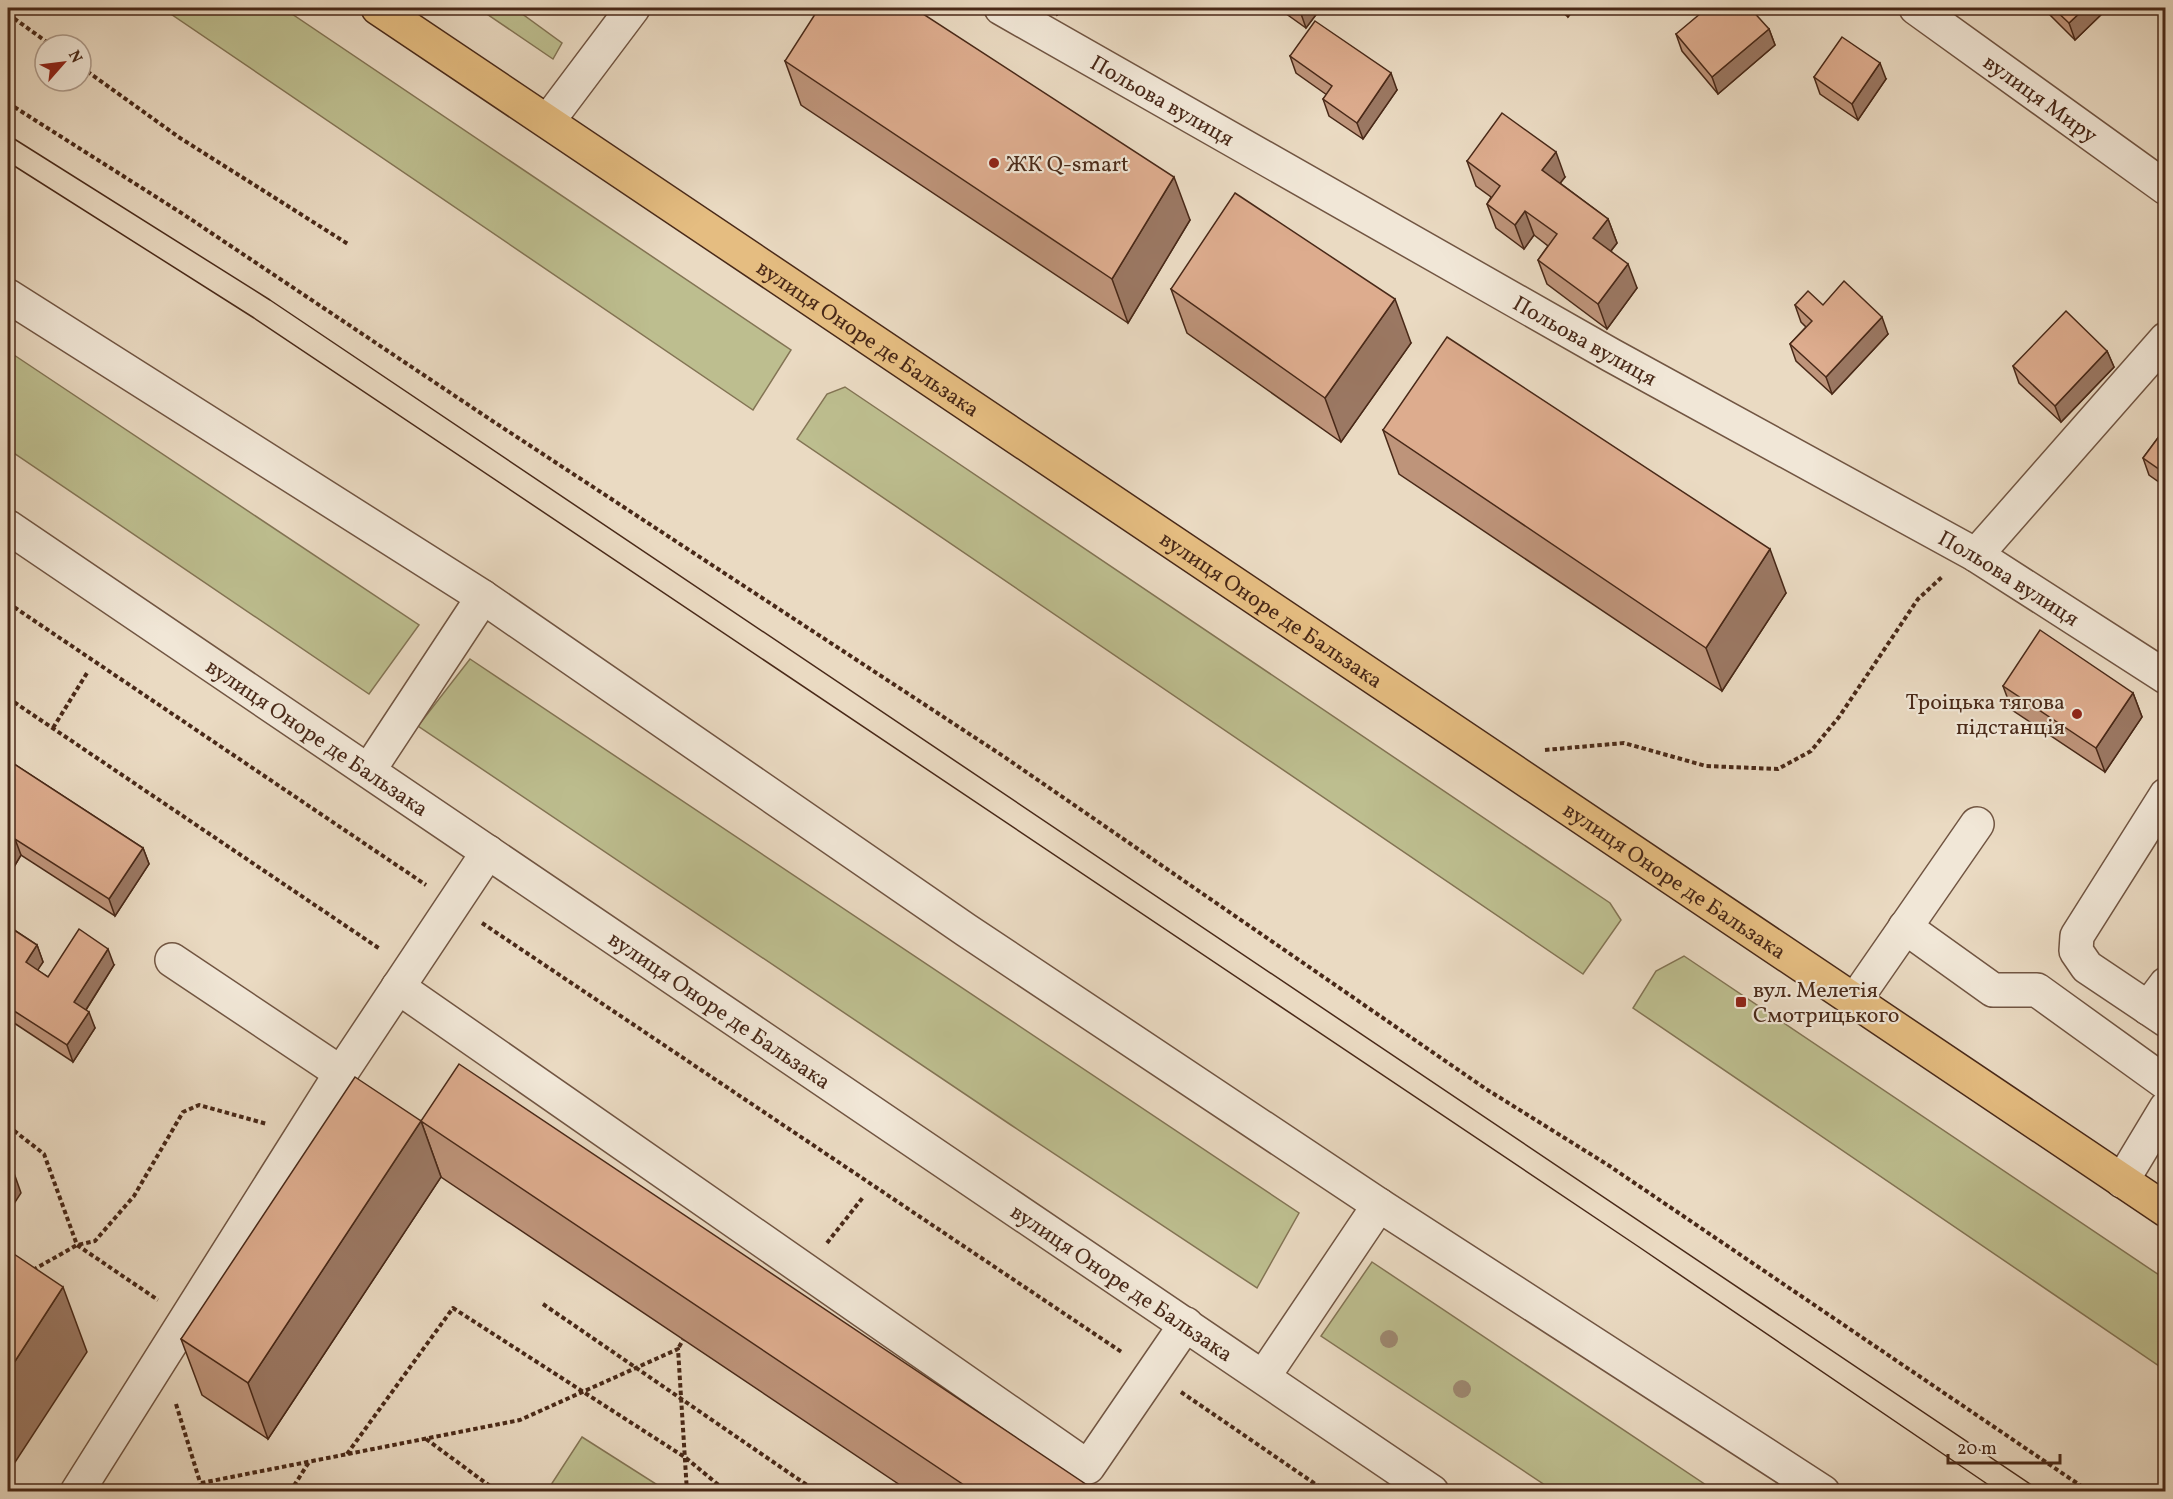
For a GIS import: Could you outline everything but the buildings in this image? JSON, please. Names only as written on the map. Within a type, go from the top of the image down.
[{"type":"main road","name":"вулиця Оноре де Бальзака","points":[[378,8],[2166,1210]]},
{"type":"street","points":[[548,121],[633,8]]},
{"type":"street","name":"Польова вулиця","points":[[1001,8],[1611,355],[1976,555],[2166,677]]},
{"type":"street","name":"вулиця Миру","points":[[1916,8],[2166,188]]},
{"type":"street","points":[[8,296],[483,597],[966,930],[1379,1205],[1823,1491]]},
{"type":"street","points":[[1976,555],[2166,339]]},
{"type":"street","name":"вулиця Оноре де Бальзака","points":[[8,527],[1432,1491]]},
{"type":"street","points":[[369,770],[483,597]]},
{"type":"street","points":[[2160,1004],[2087,967],[2076,951],[2077,936],[2166,795]]},
{"type":"street","points":[[1855,1000],[1977,824]]},
{"type":"street","points":[[77,1491],[341,1073],[488,852]]},
{"type":"street","points":[[1905,927],[1993,990],[2037,990],[2166,1083]]},
{"type":"street","points":[[172,960],[341,1073]]},
{"type":"street","points":[[404,978],[806,1271],[1088,1467],[1186,1324]]},
{"type":"street","points":[[2122,1181],[2166,1108]]},
{"type":"street","points":[[1264,1376],[1379,1205]]},
{"type":"path","points":[[8,14],[34,33]]},
{"type":"path","points":[[93,76],[180,138],[348,244]]},
{"type":"path","points":[[8,103],[183,214],[1003,756],[1486,1089],[1608,1165],[2090,1491]]},
{"type":"path","points":[[1500,763],[1549,749],[1624,743],[1706,766],[1778,769],[1811,751],[1839,717],[1918,599],[1949,570],[1976,555]]},
{"type":"path","points":[[8,603],[1327,1491]]},
{"type":"path","points":[[8,628],[13,623]]},
{"type":"path","points":[[53,728],[87,673]]},
{"type":"path","points":[[8,698],[404,978]]},
{"type":"path","points":[[27,1273],[77,1245],[95,1241],[134,1196],[183,1112],[199,1105],[302,1134]]},
{"type":"path","points":[[8,1126],[44,1154],[77,1245],[186,1319]]},
{"type":"path","points":[[806,1271],[864,1196]]},
{"type":"path","points":[[543,1304],[817,1491]]},
{"type":"path","points":[[347,1454],[453,1308],[686,1458],[727,1491]]},
{"type":"path","points":[[679,1347],[683,1340]]},
{"type":"path","points":[[201,1484],[520,1420],[678,1349],[687,1491]]},
{"type":"path","points":[[162,1358],[203,1491]]},
{"type":"path","points":[[425,1439],[498,1491]]},
{"type":"path","points":[[290,1491],[310,1461]]},
{"type":"green space","points":[[162,8],[283,8],[791,350],[753,410]]},
{"type":"green space","points":[[478,8],[514,8],[562,43],[553,59]]},
{"type":"green space","points":[[8,351],[419,625],[369,694],[8,449]]},
{"type":"green space","points":[[845,387],[1610,903],[1621,920],[1583,974],[797,439],[827,394]]},
{"type":"green space","points":[[470,659],[1299,1213],[1257,1288],[418,726]]},
{"type":"green space","points":[[1684,956],[2165,1279],[2165,1370],[1633,1008],[1656,971]]},
{"type":"green space","points":[[1372,1262],[1715,1491],[1554,1491],[1321,1336]]},
{"type":"green space","points":[[582,1437],[667,1491],[547,1491]]},
{"type":"tram line","points":[[8,135],[270,300],[2042,1492]]},
{"type":"tram line","points":[[8,162],[254,318],[1639,1247],[1999,1492]]},
{"type":"place","name":"ЖК Q-smart","points":[[994,163]]},
{"type":"place","name":"Троiцька тягова пiдстанцiя","points":[[2077,714]]},
{"type":"place","name":"вул. Мелетія Смотрицького","points":[[1741,1002]]}]
